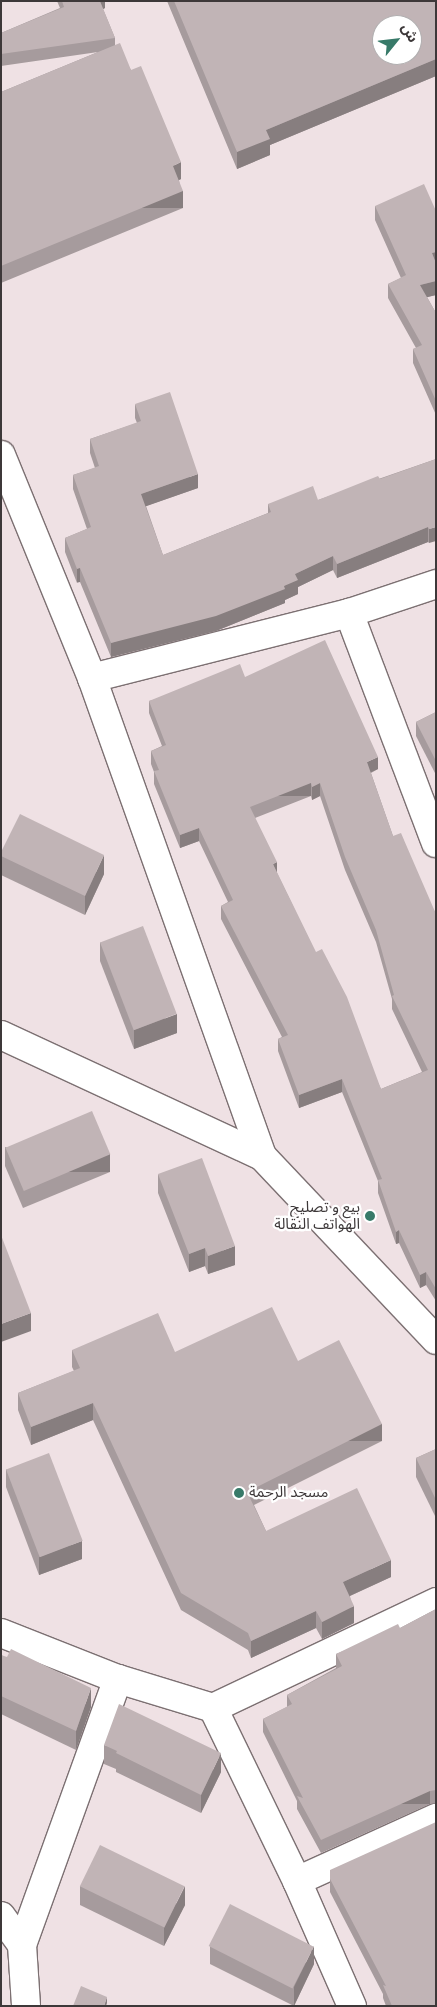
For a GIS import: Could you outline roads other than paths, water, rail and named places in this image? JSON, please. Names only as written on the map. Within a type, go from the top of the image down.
[{"type":"street","points":[[1,455],[92,678],[262,1156]]},
{"type":"street","points":[[92,678],[349,613],[436,584]]},
{"type":"street","points":[[349,613],[436,844]]},
{"type":"street","points":[[1,1035],[262,1156],[436,1340]]},
{"type":"street","points":[[1,1633],[118,1678],[213,1708],[436,1602]]},
{"type":"street","points":[[26,2006],[22,1945],[118,1678]]},
{"type":"street","points":[[213,1708],[297,1881],[352,2006]]},
{"type":"street","points":[[297,1881],[436,1818]]},
{"type":"street","points":[[1,1916],[22,1945]]},
{"type":"place","name":"بيع و تصليح الهواتف النقالة","points":[[370,1216]]},
{"type":"place","name":"مسجد الرحمة","points":[[239,1493]]}]
